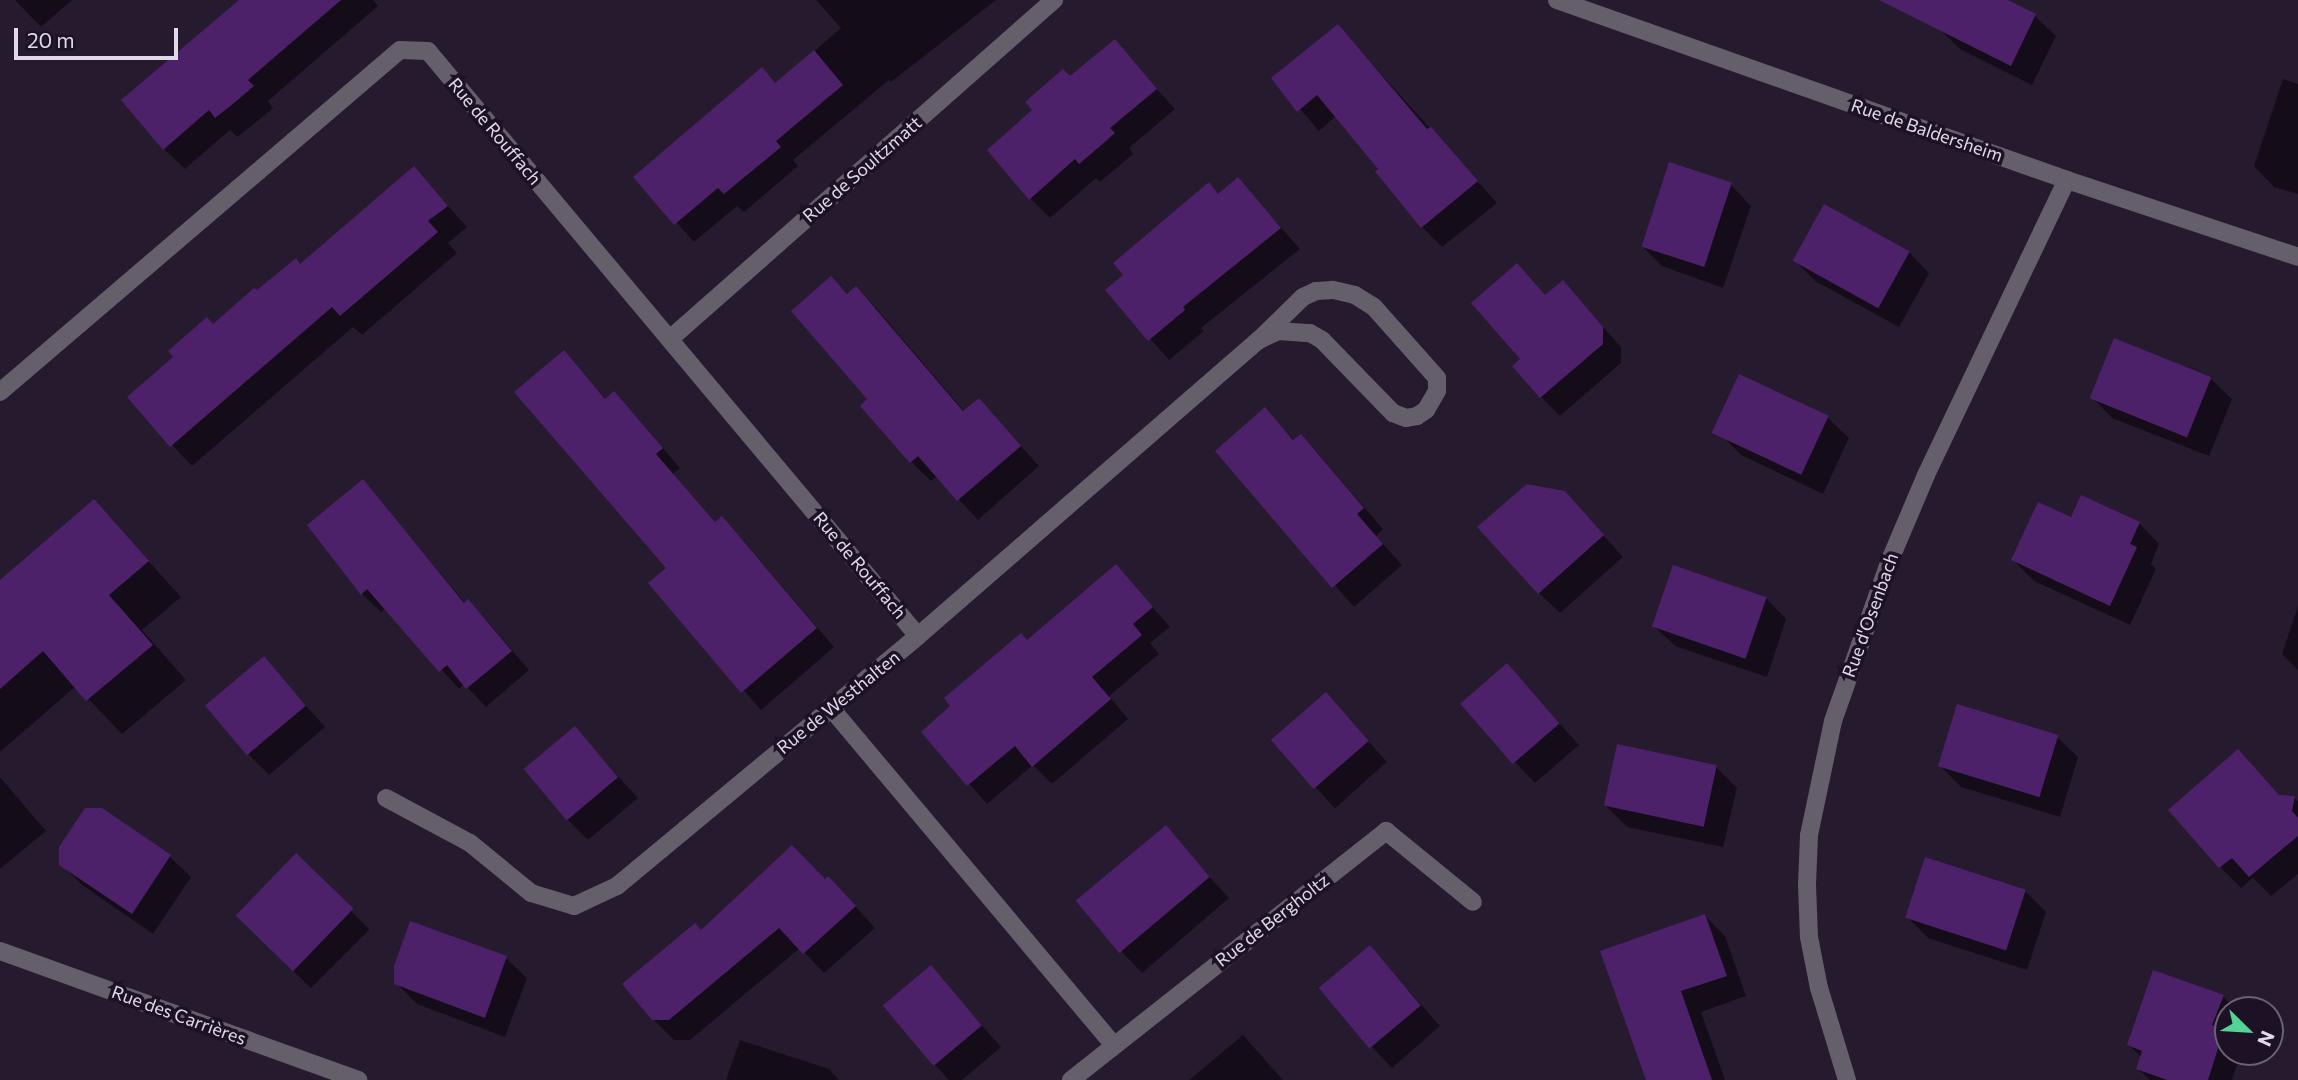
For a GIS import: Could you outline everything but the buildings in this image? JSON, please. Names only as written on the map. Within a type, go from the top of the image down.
[{"type":"street","name":"Rue de Soultzmatt","points":[[671,338],[1054,0]]},
{"type":"street","name":"Rue de Baldersheim","points":[[1557,0],[2067,180],[2298,257]]},
{"type":"street","name":"Rue de Rouffach","points":[[0,392],[400,50],[428,51],[918,636]]},
{"type":"street","name":"Rue d'Osenbach","points":[[1847,1080],[1819,988],[1809,937],[1809,835],[1833,721],[1890,560],[1926,475],[2067,180]]},
{"type":"street","name":"Rue de Westhalten","points":[[386,798],[470,843],[531,893],[574,906],[617,886],[918,636],[1259,340],[1303,297],[1316,291],[1333,289],[1356,295],[1374,307],[1437,378],[1437,391],[1426,410],[1417,416],[1406,418],[1393,413],[1322,340],[1310,333],[1278,331],[1259,340]]},
{"type":"street","points":[[830,707],[1114,1045]]},
{"type":"street","name":"Rue de Bergholtz","points":[[1071,1080],[1386,831],[1473,902]]},
{"type":"street","name":"Rue des Carrières","points":[[0,951],[358,1080]]}]
